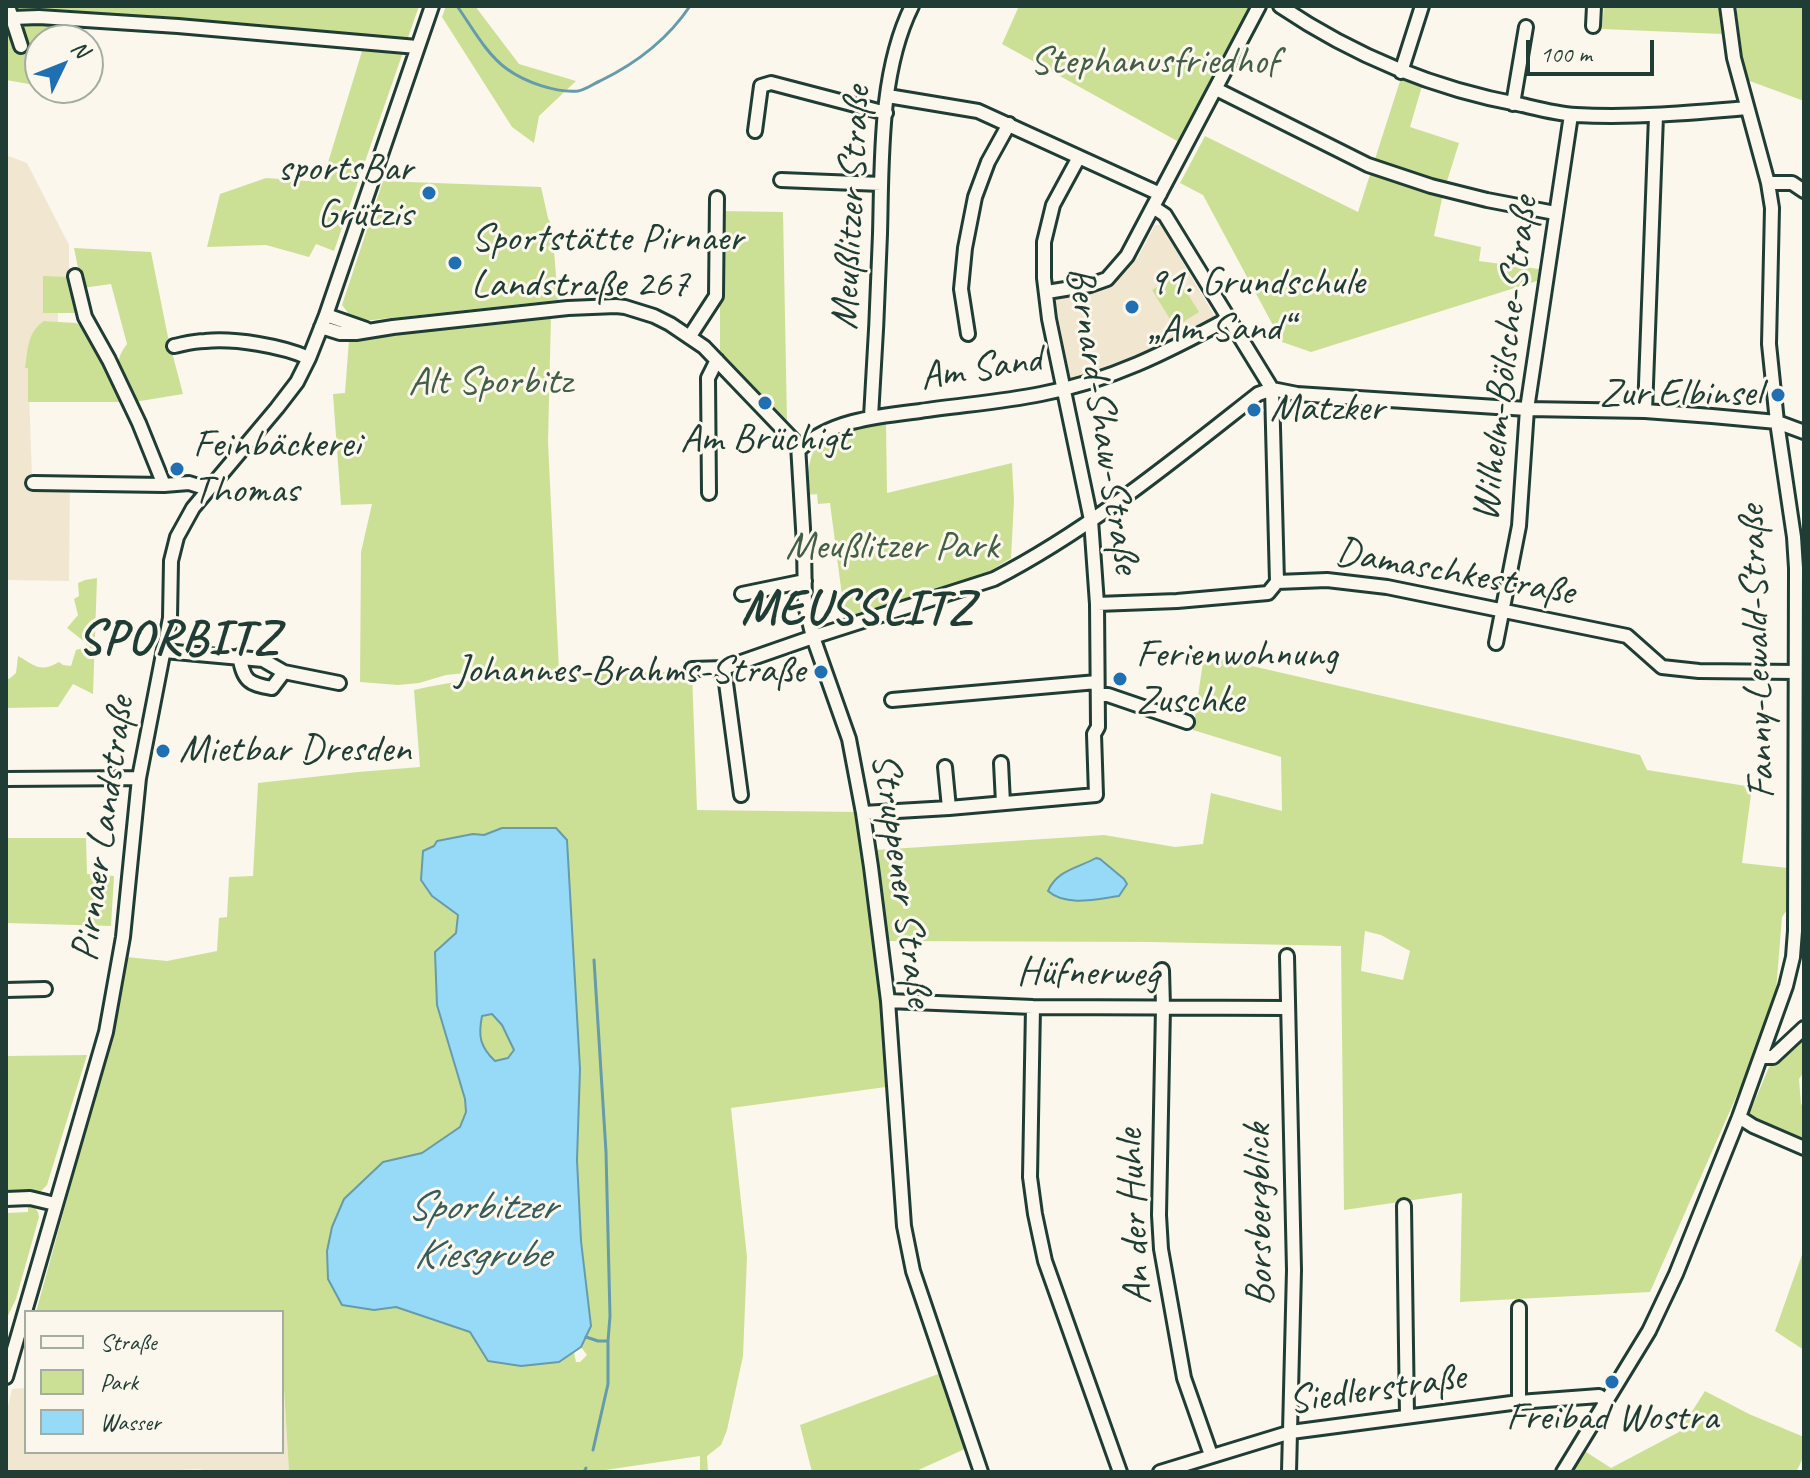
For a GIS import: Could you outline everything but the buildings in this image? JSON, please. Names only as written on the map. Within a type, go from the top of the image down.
[{"type":"street","name":"Pirnaer Landstraße","points":[[25,1310],[106,1032],[123,937],[139,778],[170,618],[171,561],[177,537],[193,508],[297,382],[309,358],[432,6]]},
{"type":"street","name":"Meußlitzer Straße","points":[[871,417],[886,113],[895,51],[912,6]]},
{"type":"street","points":[[1047,292],[1107,279],[1127,256],[1259,6]]},
{"type":"street","points":[[1280,6],[1347,47],[1401,72],[1464,93],[1513,104],[1571,115],[1656,116],[1747,108]]},
{"type":"street","points":[[1401,72],[1422,6]]},
{"type":"street","points":[[1593,26],[1594,6]]},
{"type":"street","name":"Fanny-Lewald-Straße","points":[[1563,1472],[1662,1307],[1739,1117],[1786,986],[1793,957],[1800,704],[1795,672],[1799,538],[1777,422],[1769,344],[1772,208],[1734,58],[1727,6]]},
{"type":"street","points":[[21,46],[10,12],[39,17],[417,47]]},
{"type":"street","points":[[1513,104],[1526,27]]},
{"type":"street","points":[[755,131],[761,86],[771,83],[886,113]]},
{"type":"street","points":[[1216,89],[1368,165],[1445,190],[1555,213]]},
{"type":"street","points":[[888,96],[978,111],[1160,194]]},
{"type":"street","name":"Wilhelm-Bölsche-Straße","points":[[1496,643],[1519,526],[1527,409],[1571,115]]},
{"type":"street","points":[[1645,411],[1656,116]]},
{"type":"street","points":[[968,334],[961,289],[965,248],[975,197],[988,162],[1009,124]]},
{"type":"street","name":"Bernard-Shaw-Straße","points":[[1003,803],[1096,795],[1097,604],[1091,520],[1049,319],[1044,278],[1044,242],[1053,205],[1079,157]]},
{"type":"street","points":[[781,180],[881,184]]},
{"type":"street","points":[[1768,183],[1792,183],[1804,191]]},
{"type":"street","points":[[690,336],[716,296],[717,198]]},
{"type":"street","points":[[1153,207],[1165,215],[1272,389],[1277,582]]},
{"type":"street","points":[[75,276],[85,317],[139,423],[164,485]]},
{"type":"street","points":[[324,321],[340,333],[568,308],[616,306],[654,316],[690,336],[717,360],[791,435],[800,449]]},
{"type":"street","name":"Am Sand","points":[[791,435],[827,430],[871,417],[1065,389],[1117,374],[1166,353],[1228,319]]},
{"type":"street","points":[[174,346],[206,340],[248,343],[309,358]]},
{"type":"street","points":[[709,493],[708,378],[717,360]]},
{"type":"street","points":[[692,669],[724,668],[980,585],[1015,568],[1091,520],[1258,394],[1272,389],[1297,394],[1527,409],[1645,411],[1777,422],[1804,432]]},
{"type":"street","name":"Am Sand","points":[[800,449],[827,430]]},
{"type":"street","name":"Struppener Straße","points":[[800,449],[805,605],[849,739],[863,813],[888,1001],[904,1226],[913,1271],[981,1472]]},
{"type":"street","points":[[33,483],[189,483],[208,489]]},
{"type":"street","name":"Damaschkestraße","points":[[1097,604],[1268,593],[1277,582],[1327,580],[1387,587],[1627,636],[1662,667],[1699,671],[1795,672]]},
{"type":"street","points":[[742,594],[805,581]]},
{"type":"street","points":[[164,651],[263,660],[284,672],[339,683]]},
{"type":"street","points":[[239,656],[242,673],[252,684],[272,688],[284,672]]},
{"type":"street","points":[[724,668],[741,795]]},
{"type":"street","points":[[892,700],[1097,689],[1187,722]]},
{"type":"street","points":[[863,813],[1003,803],[1001,763]]},
{"type":"street","points":[[945,767],[949,808]]},
{"type":"street","points":[[6,779],[139,778]]},
{"type":"street","name":"Borsbergblick","points":[[1287,956],[1294,1270],[1289,1472]]},
{"type":"street","name":"An der Huhle","points":[[1162,970],[1161,1249],[1184,1378],[1211,1455]]},
{"type":"street","points":[[6,990],[45,989]]},
{"type":"street","name":"Hüfnerweg","points":[[888,1001],[1033,1007],[1288,1008]]},
{"type":"street","points":[[1033,1007],[1030,1177],[1035,1214],[1045,1261],[1120,1472]]},
{"type":"street","points":[[1761,1057],[1773,1057],[1804,1028]]},
{"type":"street","points":[[1739,1117],[1804,1148]]},
{"type":"street","points":[[6,1199],[30,1198],[55,1204]]},
{"type":"street","points":[[1404,1206],[1407,1416]]},
{"type":"street","points":[[1519,1308],[1519,1402]]},
{"type":"street","name":"Pirnaer Landstraße","points":[[6,1377],[24,1313]]},
{"type":"street","name":"Siedlerstraße","points":[[1160,1472],[1291,1432],[1519,1402],[1599,1396],[1606,1401]]},
{"type":"shaded area","points":[[6,155],[27,163],[69,245],[69,277],[57,278],[58,322],[44,321],[28,368],[32,476],[70,477],[69,581],[6,580]]},
{"type":"shaded area","name":"91. Grundschule „Am Sand“","points":[[1155,225],[1161,225],[1215,317],[1164,346],[1118,367],[1071,380],[1054,297],[1105,287],[1138,257]]},
{"type":"shaded area","points":[[24,1388],[24,1454],[284,1454],[284,1389],[289,1472],[207,1472],[200,1469],[6,1472],[6,1416],[12,1389]]},
{"type":"green space","points":[[15,6],[419,6],[334,251],[316,244],[309,257],[266,245],[207,247],[220,194],[266,178],[322,182],[363,48],[104,30],[104,24],[24,24],[24,83],[6,80],[6,23]]},
{"type":"green space","points":[[446,6],[475,6],[519,64],[576,81],[539,116],[534,143],[512,127],[442,17]]},
{"type":"green space","name":"Stephanusfriedhof","points":[[1019,6],[1250,6],[1179,142],[1002,44]]},
{"type":"green space","points":[[1604,6],[1718,6],[1722,34],[1602,29]]},
{"type":"green space","points":[[1736,6],[1804,6],[1804,101],[1747,80]]},
{"type":"green space","points":[[1401,78],[1422,86],[1410,127],[1459,143],[1434,236],[1481,247],[1479,261],[1539,269],[1537,281],[1311,352],[1282,342],[1203,195],[1180,183],[1205,136],[1358,212]]},
{"type":"green space","name":"Sportstätte Pirnaer Landstraße 267","points":[[383,181],[541,187],[552,226],[558,300],[363,321],[352,318],[342,305]]},
{"type":"green space","points":[[720,211],[783,212],[787,422],[720,354]]},
{"type":"green space","points":[[74,248],[151,252],[183,394],[134,402],[119,373],[119,360],[127,344],[111,284],[82,288]]},
{"type":"green space","points":[[1176,275],[1199,312],[1175,327],[1152,290]]},
{"type":"green space","points":[[43,276],[69,277],[78,310],[75,313],[43,313]]},
{"type":"green space","name":"Alt Sporbitz","points":[[551,316],[548,442],[559,670],[476,672],[398,685],[360,682],[361,552],[372,504],[341,505],[333,394],[345,393],[349,339]]},
{"type":"green space","points":[[44,321],[76,323],[85,328],[124,402],[28,402],[28,368],[25,368],[28,348],[34,330]]},
{"type":"green space","name":"Meußlitzer Park","points":[[886,423],[887,493],[1012,463],[1011,558],[977,579],[845,619],[830,503],[818,504],[817,494],[807,495],[809,465],[823,438]]},
{"type":"green space","points":[[97,578],[93,694],[73,684],[58,707],[6,708],[6,677],[9,679],[16,673],[18,656],[38,667],[59,662],[71,666],[76,650],[86,647],[86,643],[67,628],[78,615],[74,599],[79,596],[78,583]]},
{"type":"green space","points":[[1204,655],[1640,755],[1647,770],[1752,787],[1742,863],[1788,868],[1787,910],[1782,917],[1776,991],[1748,1070],[1650,1292],[1460,1302],[1462,1193],[1344,1210],[1341,946],[889,941],[876,850],[1104,835],[1175,847],[1203,844],[1211,793],[1282,811],[1281,757],[1193,730]],"holes":[[[1365,931],[1381,935],[1410,951],[1403,980],[1361,971]]]},
{"type":"green space","points":[[636,672],[635,682],[639,679],[639,672],[692,672],[697,810],[857,812],[881,1004],[886,1087],[731,1108],[747,1257],[743,1356],[727,1430],[721,1445],[707,1456],[708,1472],[700,1472],[700,1456],[592,1472],[289,1472],[284,1389],[284,1310],[37,1310],[113,1032],[126,957],[167,961],[217,951],[219,918],[227,917],[229,877],[253,876],[258,783],[420,767],[414,690],[524,676]],"holes":[[[502,828],[556,828],[567,840],[580,1069],[577,1160],[581,1241],[591,1326],[581,1347],[587,1355],[580,1362],[576,1362],[574,1352],[559,1362],[521,1366],[471,1332],[396,1307],[383,1162],[422,1153],[460,1127],[466,1112],[456,933],[458,915],[432,896],[473,834],[483,835]]]},
{"type":"green space","points":[[6,838],[86,838],[87,874],[114,876],[111,926],[6,923]]},
{"type":"green space","points":[[492,1014],[502,1025],[514,1050],[508,1058],[495,1061],[483,1046],[480,1035],[482,1016]]},
{"type":"green space","points":[[1804,1033],[1804,1072],[1799,1079],[1801,1104],[1804,1107],[1804,1144],[1748,1117],[1769,1067],[1785,1055]]},
{"type":"green space","points":[[87,1055],[47,1185],[41,1191],[6,1192],[6,1056]]},
{"type":"green space","points":[[28,1205],[34,1207],[39,1217],[16,1299],[6,1320],[6,1213],[28,1212]]},
{"type":"green space","points":[[1804,1249],[1804,1350],[1775,1331]]},
{"type":"green space","points":[[941,1373],[967,1448],[914,1472],[812,1472],[800,1425]]},
{"type":"green space","points":[[1705,1391],[1804,1437],[1804,1456],[1796,1472],[1570,1472],[1583,1450],[1611,1468],[1679,1432]]},
{"type":"water","name":"Sporbitzer Kiesgrube","points":[[502,828],[556,828],[567,840],[580,1069],[577,1160],[581,1241],[591,1326],[581,1347],[559,1362],[521,1366],[488,1361],[470,1332],[396,1307],[374,1310],[342,1305],[328,1279],[327,1251],[332,1227],[344,1199],[383,1162],[422,1153],[460,1127],[466,1112],[465,1099],[437,1005],[435,952],[456,933],[458,915],[432,896],[421,880],[423,851],[437,841],[484,835]],"holes":[[[492,1014],[502,1025],[514,1050],[508,1058],[495,1061],[481,1041],[482,1016]]]},
{"type":"water","points":[[1096,858],[1124,879],[1127,884],[1119,896],[1073,900],[1048,891],[1062,874]]},
{"type":"waterway","points":[[457,6],[499,63],[541,86],[569,91],[586,88],[638,58],[661,40],[690,6]]},
{"type":"waterway","points":[[593,1450],[608,1384],[610,1316],[606,1152],[594,960]]},
{"type":"waterway","points":[[586,1337],[608,1341]]},
{"type":"waterway","points":[[584,1472],[586,1468]]},
{"type":"place","name":"sportsBar Grützis","points":[[429,193]]},
{"type":"place","name":"Sportstätte Pirnaer Landstraße 267","points":[[455,263]]},
{"type":"place","name":"91. Grundschule „Am Sand“","points":[[1132,307]]},
{"type":"place","name":"Zur Elbinsel","points":[[1778,395]]},
{"type":"place","name":"Am Brüchigt","points":[[765,403]]},
{"type":"place","name":"Matzker","points":[[1254,410]]},
{"type":"place","name":"Feinbäckerei Thomas","points":[[177,469]]},
{"type":"place","name":"Johannes-Brahms-Straße","points":[[821,672]]},
{"type":"place","name":"Ferienwohnung Zuschke","points":[[1120,679]]},
{"type":"place","name":"Mietbar Dresden","points":[[163,751]]},
{"type":"place","name":"Freibad Wostra","points":[[1612,1382]]},
{"type":"district","name":"MEUSSLITZ","points":[[858,610]]},
{"type":"district","name":"SPORBITZ","points":[[179,640]]}]
